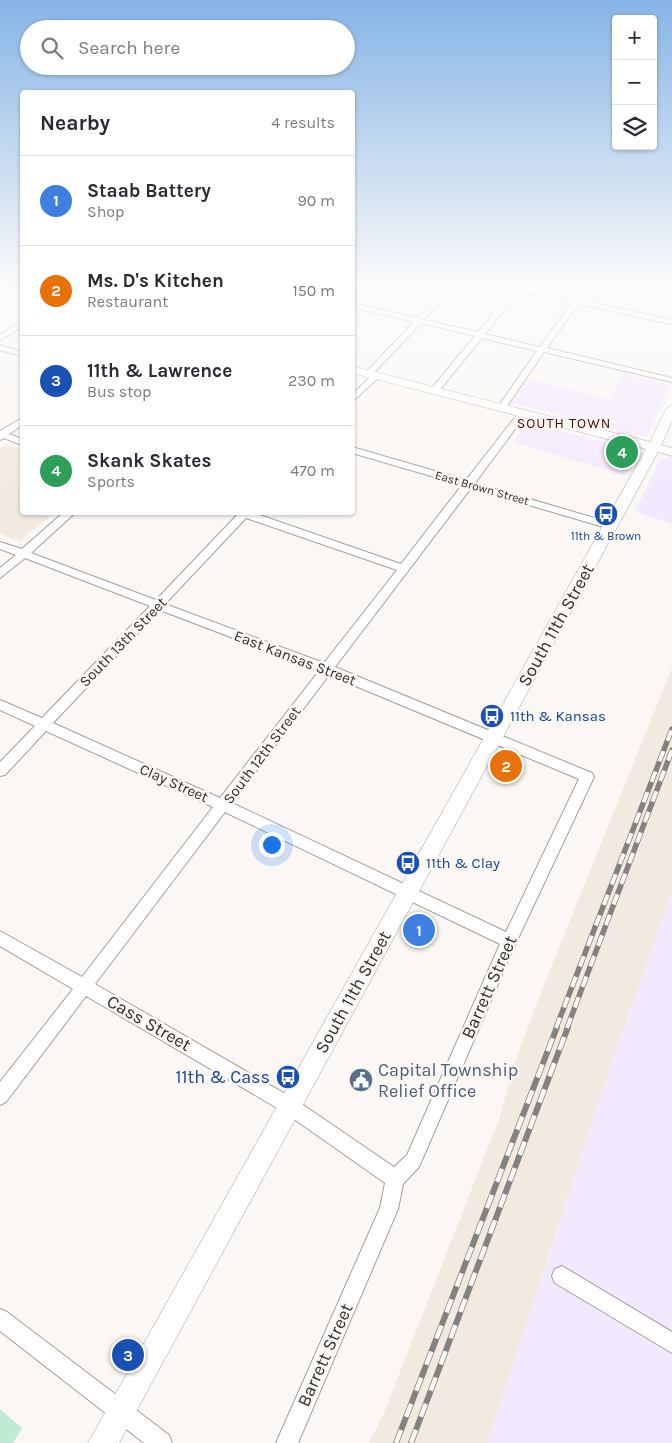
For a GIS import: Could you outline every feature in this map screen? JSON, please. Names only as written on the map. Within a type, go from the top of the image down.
[{"type":"street","points":[[370,373],[388,354]]},
{"type":"street","points":[[435,390],[464,354]]},
{"type":"street","points":[[502,407],[540,354]]},
{"type":"street","points":[[562,354],[672,380]]},
{"type":"street","points":[[355,370],[672,452]]},
{"type":"street","points":[[355,397],[373,378],[370,373]]},
{"type":"street","name":"South 11th Street","points":[[103,1443],[611,526],[654,447],[672,409]]},
{"type":"street","name":"South 12th Street","points":[[0,1096],[523,413]]},
{"type":"street","points":[[1,435],[20,422]]},
{"type":"street","points":[[1,435],[20,441]]},
{"type":"street","name":"East Brown Street","points":[[355,451],[611,526]]},
{"type":"street","points":[[0,574],[68,515]]},
{"type":"street","name":"South 13th Street","points":[[0,771],[158,605],[240,515]]},
{"type":"street","points":[[248,515],[404,569]]},
{"type":"street","name":"East Kansas Street","points":[[0,545],[327,670],[494,737],[587,778]]},
{"type":"street","name":"Clay Street","points":[[0,705],[223,806],[510,941]]},
{"type":"street","name":"Barrett Street","points":[[287,1443],[389,1209],[395,1179],[413,1160],[510,941],[587,778]]},
{"type":"street","name":"Cass Street","points":[[0,938],[290,1106],[395,1179]]},
{"type":"street","points":[[562,1276],[672,1343]]},
{"type":"street","points":[[0,1319],[122,1411],[161,1443]]},
{"type":"shaded area","points":[[623,373],[672,385],[646,437],[511,403],[529,379],[609,399]]},
{"type":"shaded area","points":[[529,422],[639,452],[625,475],[513,442]]},
{"type":"shaded area","points":[[6,444],[20,448],[20,515],[52,515],[20,541],[0,534],[0,449]]},
{"type":"shaded area","points":[[668,456],[672,457],[672,524],[635,511],[660,460]]},
{"type":"shaded area","points":[[672,668],[672,891],[610,1068],[487,1443],[369,1443],[384,1413],[499,1119],[516,1059],[541,992]]},
{"type":"shaded area","points":[[672,891],[672,1443],[487,1443],[610,1068]]},
{"type":"green space","points":[[0,1409],[22,1428],[13,1443],[0,1443]]},
{"type":"railway","points":[[556,1028],[672,729]]},
{"type":"railway","points":[[567,1028],[672,750]]},
{"type":"railway","points":[[396,1443],[557,1027]]},
{"type":"railway","points":[[411,1443],[568,1027]]},
{"type":"place","name":"Skank Skates","points":[[622,452]]},
{"type":"place","name":"11th & Brown","points":[[606,514]]},
{"type":"place","name":"11th & Kansas","points":[[492,716]]},
{"type":"place","name":"Ms. D's Kitchen","points":[[506,766]]},
{"type":"place","name":"11th & Clay","points":[[408,863]]},
{"type":"place","name":"Staab Battery","points":[[419,930]]},
{"type":"place","name":"11th & Cass","points":[[288,1077]]},
{"type":"place","name":"Capital Township Relief Office","points":[[361,1080]]},
{"type":"place","name":"11th & Lawrence","points":[[128,1355]]},
{"type":"district","name":"SOUTH TOWN","points":[[564,423]]}]
